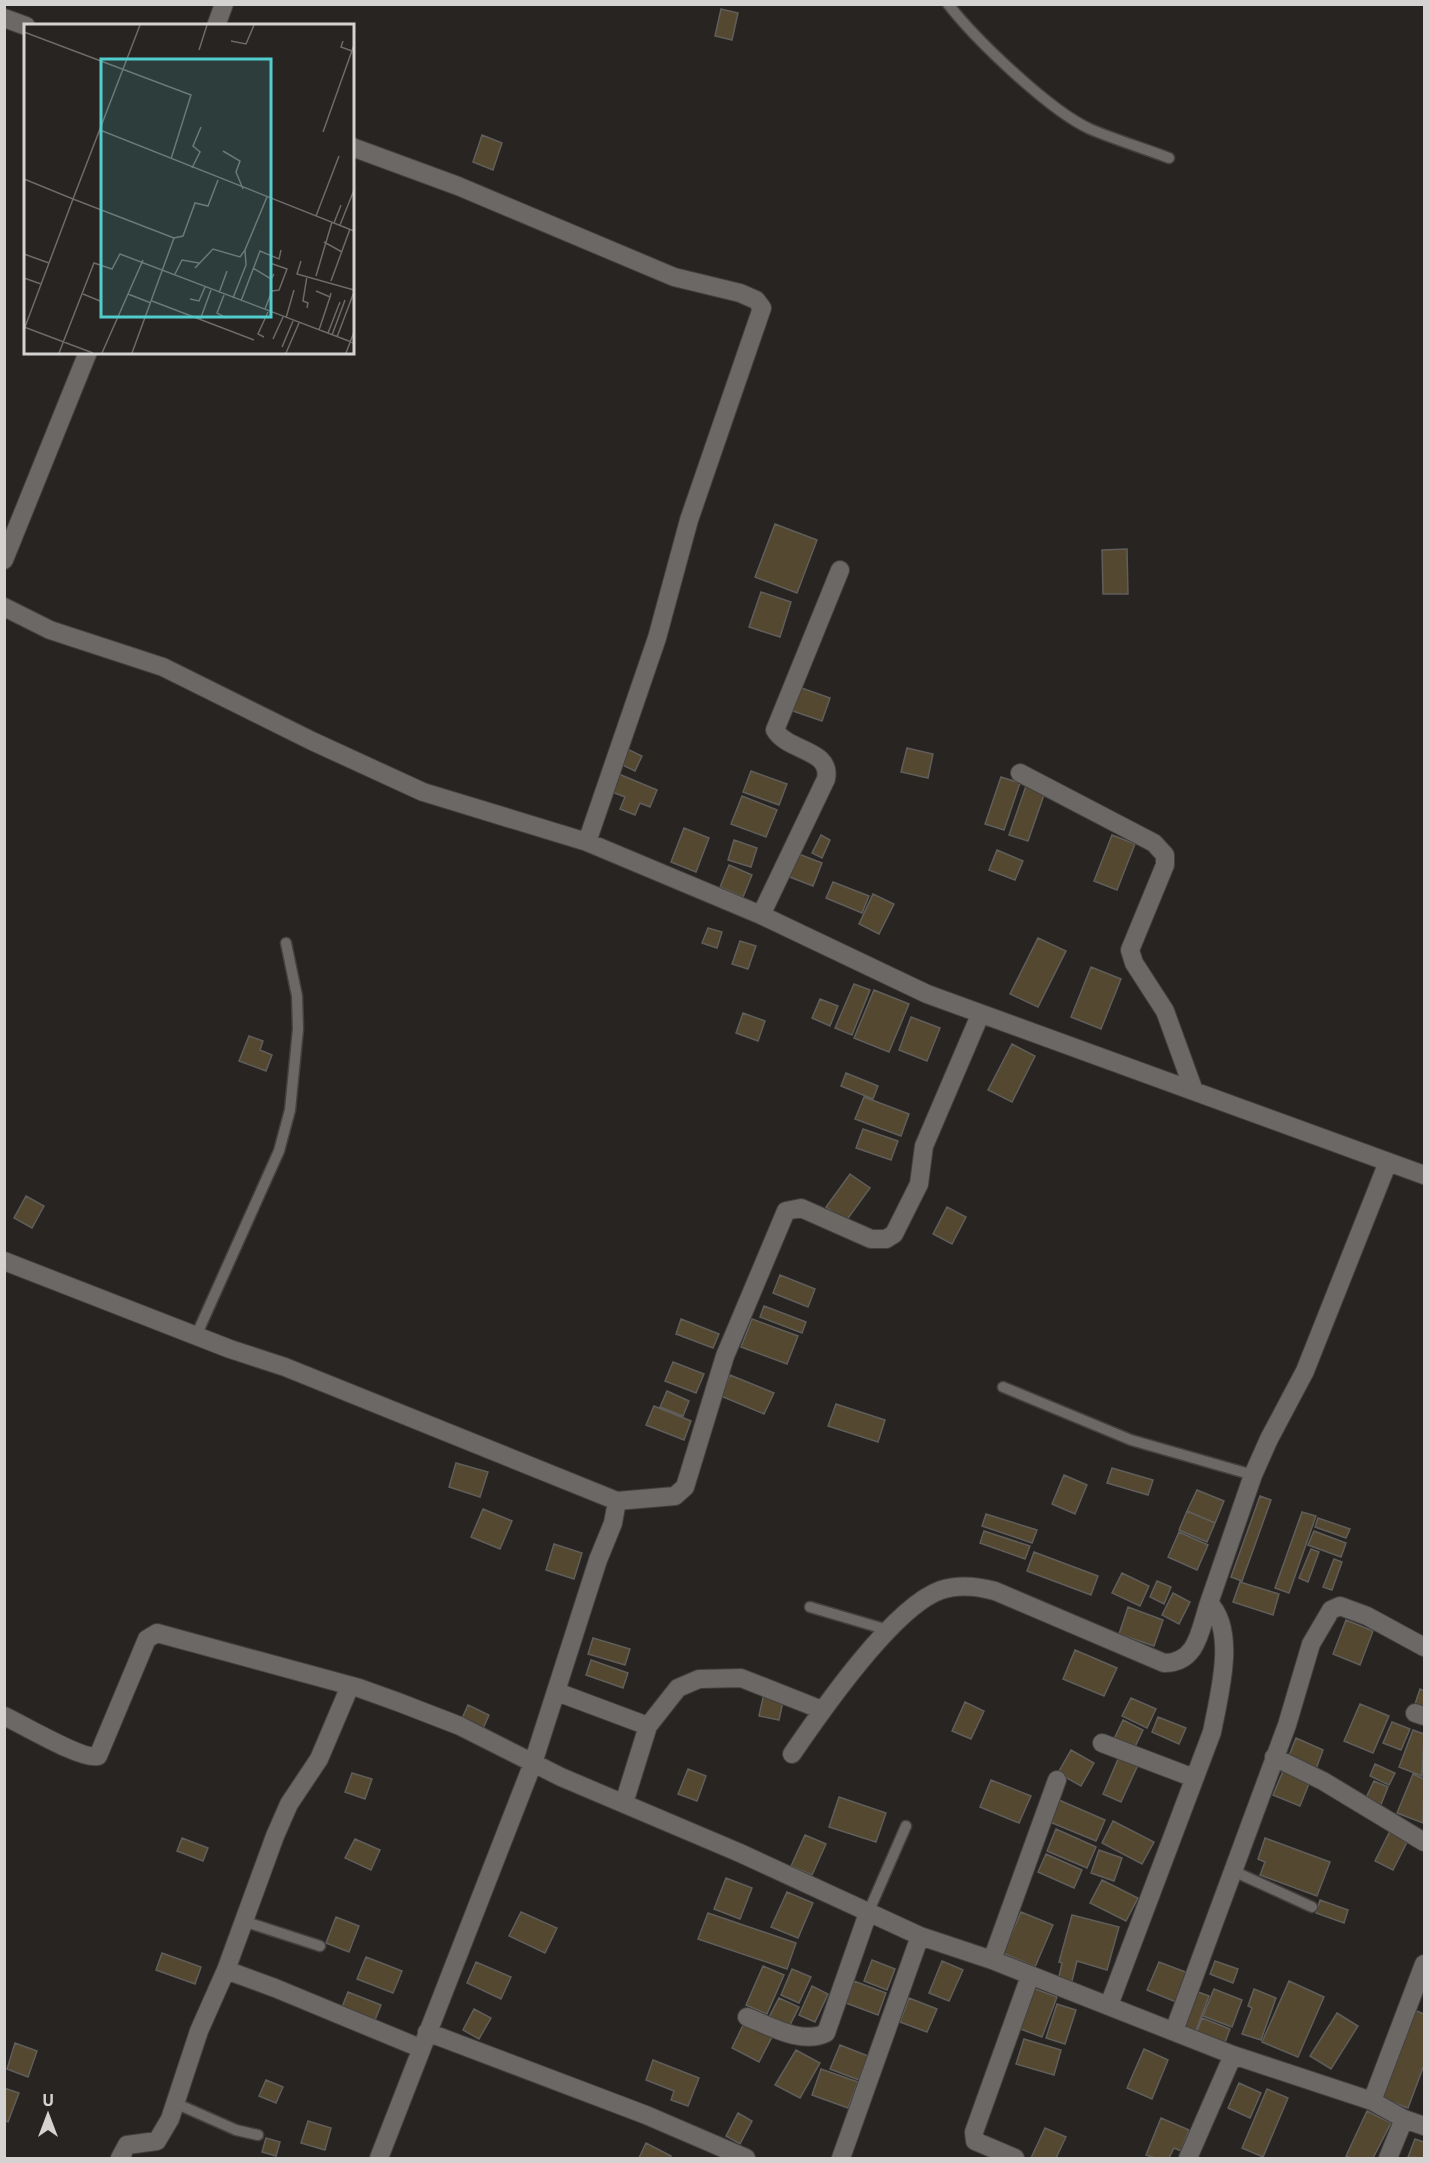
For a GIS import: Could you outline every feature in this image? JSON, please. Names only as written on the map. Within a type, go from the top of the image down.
[{"type":"street","points":[[217,24],[224,4]]},
{"type":"street","points":[[4,18],[24,25]]},
{"type":"street","points":[[354,148],[458,186],[674,277],[740,293],[756,300],[762,308],[693,510],[657,638],[587,843]]},
{"type":"street","points":[[4,560],[87,354]]},
{"type":"street","points":[[761,915],[826,779],[828,770],[824,760],[780,739],[775,730],[840,570]]},
{"type":"street","points":[[4,607],[50,630],[163,667],[312,741],[423,792],[587,843],[761,915],[927,994],[1425,1175]]},
{"type":"street","points":[[1020,773],[1154,843],[1165,855],[1165,864],[1130,950],[1134,963],[1165,1011],[1194,1091]]},
{"type":"street","points":[[4,1261],[196,1336],[285,1367],[616,1501],[675,1496],[685,1487],[725,1356],[786,1211],[801,1208],[871,1239],[886,1239],[894,1234],[919,1184],[924,1146],[981,1015]]},
{"type":"street","points":[[792,1754],[822,1710],[888,1630],[915,1604],[941,1590],[972,1585],[995,1591],[1164,1663],[1177,1663],[1191,1653],[1253,1475],[1305,1371],[1388,1162]]},
{"type":"street","points":[[379,2158],[533,1763],[598,1560],[614,1523],[616,1501]]},
{"type":"street","points":[[1109,2005],[1210,1739],[1222,1670],[1222,1624],[1217,1611],[1209,1603]]},
{"type":"street","points":[[1174,2031],[1274,1757],[1311,1644],[1331,1610],[1340,1606],[1350,1608],[1425,1647]]},
{"type":"street","points":[[4,1716],[90,1758],[98,1756],[147,1639],[157,1633],[350,1686],[460,1726],[561,1777],[920,1936],[992,1960],[1233,2055],[1372,2101],[1404,2119],[1425,2126]]},
{"type":"street","points":[[624,1803],[648,1726],[678,1688],[699,1679],[741,1678],[822,1710]]},
{"type":"street","points":[[120,2158],[128,2145],[160,2139],[175,2103],[199,2031],[226,1970],[289,1804],[319,1759],[350,1686]]},
{"type":"street","points":[[557,1692],[648,1726]]},
{"type":"street","points":[[1102,1743],[1194,1778]]},
{"type":"street","points":[[1274,1757],[1323,1781],[1425,1842]]},
{"type":"street","points":[[992,1960],[1057,1780]]},
{"type":"street","points":[[747,2017],[803,2037],[815,2038],[826,2032],[868,1913]]},
{"type":"street","points":[[841,2158],[920,1936]]},
{"type":"street","points":[[1372,2101],[1425,1964]]},
{"type":"street","points":[[226,1970],[646,2115],[746,2158]]},
{"type":"street","points":[[1015,2158],[975,2141],[974,2132],[1030,1976]]},
{"type":"street","points":[[1188,2158],[1233,2055]]},
{"type":"street","points":[[1388,2158],[1404,2119]]},
{"type":"lane","points":[[948,4],[1003,61],[1062,112],[1089,128],[1169,158]]},
{"type":"lane","points":[[196,1336],[279,1150],[290,1110],[298,1029],[297,996],[286,943]]},
{"type":"lane","points":[[1003,1387],[1131,1440],[1253,1475]]},
{"type":"lane","points":[[810,1607],[888,1630]]},
{"type":"lane","points":[[868,1913],[906,1826]]},
{"type":"lane","points":[[1231,1870],[1312,1907]]},
{"type":"lane","points":[[243,1922],[320,1946]]},
{"type":"lane","points":[[175,2103],[236,2130],[258,2135]]},
{"type":"building","points":[[721,9],[738,13],[732,40],[715,36]]},
{"type":"building","points":[[482,135],[502,143],[493,170],[473,162]]},
{"type":"building","points":[[775,524],[817,540],[797,593],[755,577]]},
{"type":"building","points":[[1127,549],[1128,594],[1103,594],[1102,550]]},
{"type":"building","points":[[761,592],[791,602],[780,637],[749,627]]},
{"type":"building","points":[[793,685],[830,698],[822,721],[784,708]]},
{"type":"building","points":[[623,747],[642,756],[635,771],[616,762]]},
{"type":"building","points":[[907,748],[933,754],[928,778],[901,772]]},
{"type":"building","points":[[751,771],[787,784],[779,805],[743,792]]},
{"type":"building","points":[[614,772],[657,790],[650,807],[640,803],[635,815],[620,809],[625,797],[607,790]]},
{"type":"building","points":[[1001,777],[1020,783],[1004,830],[985,824]]},
{"type":"building","points":[[1026,786],[1045,792],[1028,841],[1009,835]]},
{"type":"building","points":[[742,796],[777,810],[766,837],[731,824]]},
{"type":"building","points":[[684,828],[709,838],[696,872],[671,862]]},
{"type":"building","points":[[821,835],[830,840],[822,858],[812,853]]},
{"type":"building","points":[[1112,835],[1135,844],[1117,890],[1094,881]]},
{"type":"building","points":[[734,840],[757,848],[751,867],[728,860]]},
{"type":"building","points":[[997,850],[1023,861],[1015,880],[989,870]]},
{"type":"building","points":[[796,853],[822,863],[813,886],[787,876]]},
{"type":"building","points":[[729,865],[752,875],[743,897],[720,887]]},
{"type":"building","points":[[833,882],[869,896],[862,913],[826,898]]},
{"type":"building","points":[[873,894],[894,904],[879,934],[859,924]]},
{"type":"building","points":[[708,928],[722,932],[717,948],[702,943]]},
{"type":"building","points":[[1038,938],[1066,951],[1038,1007],[1010,994]]},
{"type":"building","points":[[740,941],[756,946],[748,969],[732,964]]},
{"type":"building","points":[[1091,967],[1121,979],[1101,1029],[1071,1017]]},
{"type":"building","points":[[854,984],[870,990],[852,1035],[835,1028]]},
{"type":"building","points":[[874,990],[909,1004],[889,1052],[854,1038]]},
{"type":"building","points":[[820,999],[838,1006],[830,1026],[812,1018]]},
{"type":"building","points":[[743,1013],[765,1021],[758,1041],[736,1033]]},
{"type":"building","points":[[911,1017],[940,1028],[927,1061],[899,1050]]},
{"type":"building","points":[[249,1036],[263,1041],[260,1050],[272,1055],[266,1071],[239,1061]]},
{"type":"building","points":[[1012,1044],[1035,1056],[1012,1102],[988,1090]]},
{"type":"building","points":[[846,1073],[878,1086],[873,1099],[841,1086]]},
{"type":"building","points":[[864,1097],[909,1114],[901,1136],[855,1119]]},
{"type":"building","points":[[863,1129],[898,1141],[891,1160],[856,1148]]},
{"type":"building","points":[[850,1174],[870,1188],[846,1221],[826,1207]]},
{"type":"building","points":[[26,1196],[44,1206],[32,1228],[14,1218]]},
{"type":"building","points":[[947,1207],[966,1217],[952,1244],[933,1234]]},
{"type":"building","points":[[780,1275],[815,1289],[808,1307],[773,1293]]},
{"type":"building","points":[[764,1306],[806,1322],[802,1333],[760,1317]]},
{"type":"building","points":[[681,1319],[719,1334],[713,1348],[676,1334]]},
{"type":"building","points":[[752,1319],[798,1336],[787,1364],[741,1347]]},
{"type":"building","points":[[673,1362],[704,1374],[696,1393],[665,1381]]},
{"type":"building","points":[[730,1375],[774,1393],[764,1414],[721,1396]]},
{"type":"building","points":[[667,1391],[689,1401],[683,1416],[660,1407]]},
{"type":"building","points":[[836,1404],[885,1420],[878,1442],[828,1426]]},
{"type":"building","points":[[654,1406],[691,1421],[684,1440],[646,1425]]},
{"type":"building","points":[[456,1463],[488,1472],[480,1497],[449,1487]]},
{"type":"building","points":[[1112,1468],[1153,1480],[1148,1495],[1107,1483]]},
{"type":"building","points":[[1064,1475],[1087,1485],[1075,1514],[1052,1504]]},
{"type":"building","points":[[1197,1490],[1224,1501],[1215,1523],[1187,1511]]},
{"type":"building","points":[[1260,1496],[1271,1500],[1242,1581],[1231,1577]]},
{"type":"building","points":[[483,1509],[512,1521],[500,1549],[471,1537]]},
{"type":"building","points":[[1187,1511],[1215,1523],[1207,1542],[1179,1530]]},
{"type":"building","points":[[1302,1512],[1316,1516],[1289,1593],[1275,1588]]},
{"type":"building","points":[[986,1514],[1037,1530],[1032,1543],[982,1526]]},
{"type":"building","points":[[1318,1518],[1350,1529],[1346,1538],[1315,1527]]},
{"type":"building","points":[[984,1531],[1030,1546],[1025,1559],[980,1543]]},
{"type":"building","points":[[1314,1531],[1346,1543],[1341,1557],[1308,1545]]},
{"type":"building","points":[[1179,1532],[1208,1545],[1197,1570],[1168,1557]]},
{"type":"building","points":[[554,1544],[582,1553],[574,1579],[546,1570]]},
{"type":"building","points":[[1311,1549],[1319,1552],[1308,1582],[1299,1578]]},
{"type":"building","points":[[1034,1552],[1098,1576],[1091,1595],[1027,1571]]},
{"type":"building","points":[[1334,1559],[1342,1562],[1332,1590],[1323,1587]]},
{"type":"building","points":[[1122,1573],[1149,1586],[1140,1606],[1112,1593]]},
{"type":"building","points":[[1157,1581],[1171,1587],[1164,1604],[1150,1597]]},
{"type":"building","points":[[1240,1582],[1279,1594],[1273,1615],[1233,1602]]},
{"type":"building","points":[[1173,1593],[1190,1602],[1179,1624],[1162,1615]]},
{"type":"building","points":[[1128,1607],[1163,1620],[1154,1646],[1119,1634]]},
{"type":"building","points":[[1346,1620],[1373,1631],[1360,1665],[1333,1654]]},
{"type":"building","points":[[593,1638],[630,1649],[625,1665],[588,1654]]},
{"type":"building","points":[[1075,1650],[1117,1668],[1104,1696],[1063,1679]]},
{"type":"building","points":[[591,1660],[628,1673],[623,1688],[586,1675]]},
{"type":"building","points":[[1420,1689],[1424,1691],[1424,1711],[1414,1707]]},
{"type":"building","points":[[764,1693],[784,1697],[779,1720],[759,1716]]},
{"type":"building","points":[[1131,1698],[1156,1709],[1147,1728],[1122,1716]]},
{"type":"building","points":[[965,1702],[984,1711],[971,1739],[952,1731]]},
{"type":"building","points":[[1360,1704],[1389,1716],[1373,1753],[1344,1741]]},
{"type":"building","points":[[468,1705],[489,1715],[481,1733],[460,1723]]},
{"type":"building","points":[[1158,1717],[1186,1728],[1179,1744],[1152,1732]]},
{"type":"building","points":[[1123,1720],[1143,1730],[1134,1749],[1114,1739]]},
{"type":"building","points":[[1392,1722],[1410,1729],[1401,1750],[1383,1743]]},
{"type":"building","points":[[1413,1730],[1424,1734],[1422,1776],[1399,1767]]},
{"type":"building","points":[[1296,1738],[1323,1750],[1316,1769],[1288,1758]]},
{"type":"building","points":[[1071,1750],[1094,1763],[1081,1786],[1058,1773]]},
{"type":"building","points":[[1119,1757],[1138,1765],[1121,1802],[1103,1794]]},
{"type":"building","points":[[1375,1764],[1395,1773],[1389,1785],[1370,1776]]},
{"type":"building","points":[[688,1769],[706,1776],[697,1801],[678,1794]]},
{"type":"building","points":[[1283,1771],[1310,1781],[1300,1806],[1273,1795]]},
{"type":"building","points":[[352,1773],[372,1779],[365,1799],[345,1792]]},
{"type":"building","points":[[1413,1774],[1424,1779],[1423,1823],[1397,1813]]},
{"type":"building","points":[[991,1780],[1031,1796],[1019,1823],[980,1807]]},
{"type":"building","points":[[1374,1781],[1388,1787],[1380,1807],[1365,1800]]},
{"type":"building","points":[[839,1797],[886,1813],[876,1842],[829,1827]]},
{"type":"building","points":[[1059,1800],[1105,1820],[1096,1841],[1050,1822]]},
{"type":"building","points":[[1113,1821],[1154,1842],[1142,1864],[1102,1843]]},
{"type":"building","points":[[1056,1829],[1096,1847],[1087,1868],[1047,1851]]},
{"type":"building","points":[[1391,1829],[1409,1838],[1393,1870],[1375,1861]]},
{"type":"building","points":[[805,1835],[826,1844],[812,1875],[791,1866]]},
{"type":"building","points":[[182,1838],[208,1848],[203,1861],[177,1851]]},
{"type":"building","points":[[1265,1838],[1330,1862],[1317,1896],[1260,1875],[1265,1862],[1258,1859]]},
{"type":"building","points":[[355,1839],[380,1850],[371,1870],[345,1858]]},
{"type":"building","points":[[1099,1850],[1122,1858],[1114,1881],[1091,1873]]},
{"type":"building","points":[[1046,1854],[1082,1870],[1074,1888],[1038,1872]]},
{"type":"building","points":[[726,1878],[752,1888],[740,1919],[714,1909]]},
{"type":"building","points":[[1102,1880],[1138,1898],[1126,1921],[1090,1903]]},
{"type":"building","points":[[787,1892],[813,1903],[798,1938],[771,1927]]},
{"type":"building","points":[[1320,1900],[1348,1910],[1344,1923],[1316,1913]]},
{"type":"building","points":[[521,1912],[557,1928],[545,1953],[509,1936]]},
{"type":"building","points":[[1021,1912],[1053,1925],[1035,1967],[1003,1953]]},
{"type":"building","points":[[708,1913],[796,1943],[787,1969],[698,1939]]},
{"type":"building","points":[[1072,1915],[1119,1927],[1107,1970],[1077,1961],[1071,1985],[1058,1981],[1062,1963],[1059,1962]]},
{"type":"building","points":[[336,1917],[359,1926],[349,1952],[326,1943]]},
{"type":"building","points":[[162,1953],[201,1967],[195,1984],[156,1970]]},
{"type":"building","points":[[366,1957],[402,1971],[393,1993],[357,1979]]},
{"type":"building","points":[[872,1960],[895,1969],[887,1990],[864,1981]]},
{"type":"building","points":[[942,1961],[963,1970],[949,2001],[929,1993]]},
{"type":"building","points":[[1215,1961],[1238,1969],[1233,1983],[1210,1974]]},
{"type":"building","points":[[476,1962],[511,1977],[501,1999],[467,1983]]},
{"type":"building","points":[[1159,1962],[1188,1973],[1176,2002],[1147,1990]]},
{"type":"building","points":[[763,1966],[784,1975],[767,2014],[746,2005]]},
{"type":"building","points":[[792,1969],[811,1977],[799,2003],[781,1995]]},
{"type":"building","points":[[854,1981],[886,1993],[878,2015],[846,2003]]},
{"type":"building","points":[[1289,1981],[1324,1997],[1298,2057],[1262,2042]]},
{"type":"building","points":[[812,1986],[828,1994],[815,2022],[799,2015]]},
{"type":"building","points":[[1030,1987],[1057,1997],[1042,2037],[1015,2027]]},
{"type":"building","points":[[1214,1989],[1242,2000],[1232,2027],[1203,2016]]},
{"type":"building","points":[[1254,1989],[1276,1998],[1261,2040],[1242,2034],[1252,2008],[1248,2006]]},
{"type":"building","points":[[1193,1990],[1209,1996],[1195,2033],[1179,2027]]},
{"type":"building","points":[[348,1992],[381,2005],[375,2020],[342,2007]]},
{"type":"building","points":[[779,1998],[799,2007],[788,2029],[768,2019]]},
{"type":"building","points":[[909,1998],[937,2009],[927,2032],[900,2022]]},
{"type":"building","points":[[1057,2004],[1076,2010],[1065,2044],[1046,2038]]},
{"type":"building","points":[[474,2009],[491,2018],[479,2039],[463,2030]]},
{"type":"building","points":[[1412,2009],[1424,2014],[1424,2065],[1408,2108],[1379,2097]]},
{"type":"building","points":[[1337,2013],[1358,2026],[1331,2069],[1310,2056]]},
{"type":"building","points":[[1202,2018],[1230,2029],[1224,2045],[1196,2034]]},
{"type":"building","points":[[745,2021],[773,2035],[759,2062],[732,2048]]},
{"type":"building","points":[[1024,2039],[1061,2050],[1054,2075],[1016,2064]]},
{"type":"building","points":[[15,2043],[37,2051],[28,2077],[7,2069]]},
{"type":"building","points":[[840,2045],[868,2056],[859,2080],[830,2069]]},
{"type":"building","points":[[1144,2049],[1168,2060],[1152,2099],[1127,2088]]},
{"type":"building","points":[[796,2050],[820,2063],[800,2098],[775,2085]]},
{"type":"building","points":[[653,2060],[699,2078],[688,2106],[671,2100],[674,2091],[646,2080]]},
{"type":"building","points":[[821,2069],[858,2082],[848,2108],[812,2095]]},
{"type":"building","points":[[266,2080],[283,2087],[276,2103],[259,2096]]},
{"type":"building","points":[[1239,2083],[1261,2093],[1250,2118],[1228,2108]]},
{"type":"building","points":[[4,2088],[19,2093],[8,2122],[4,2120]]},
{"type":"building","points":[[1267,2089],[1288,2098],[1263,2157],[1242,2148]]},
{"type":"building","points":[[1367,2111],[1391,2123],[1373,2158],[1346,2156]]},
{"type":"building","points":[[738,2113],[752,2121],[740,2144],[726,2136]]},
{"type":"building","points":[[1161,2118],[1189,2130],[1181,2151],[1174,2148],[1169,2158],[1155,2158],[1146,2155]]},
{"type":"building","points":[[308,2121],[331,2128],[325,2150],[301,2143]]},
{"type":"building","points":[[1045,2128],[1066,2137],[1056,2158],[1031,2158]]},
{"type":"building","points":[[266,2138],[280,2142],[276,2156],[262,2152]]},
{"type":"building","points":[[1415,2139],[1424,2142],[1424,2158],[1408,2157]]},
{"type":"building","points":[[646,2143],[671,2156],[669,2158],[639,2158]]}]
